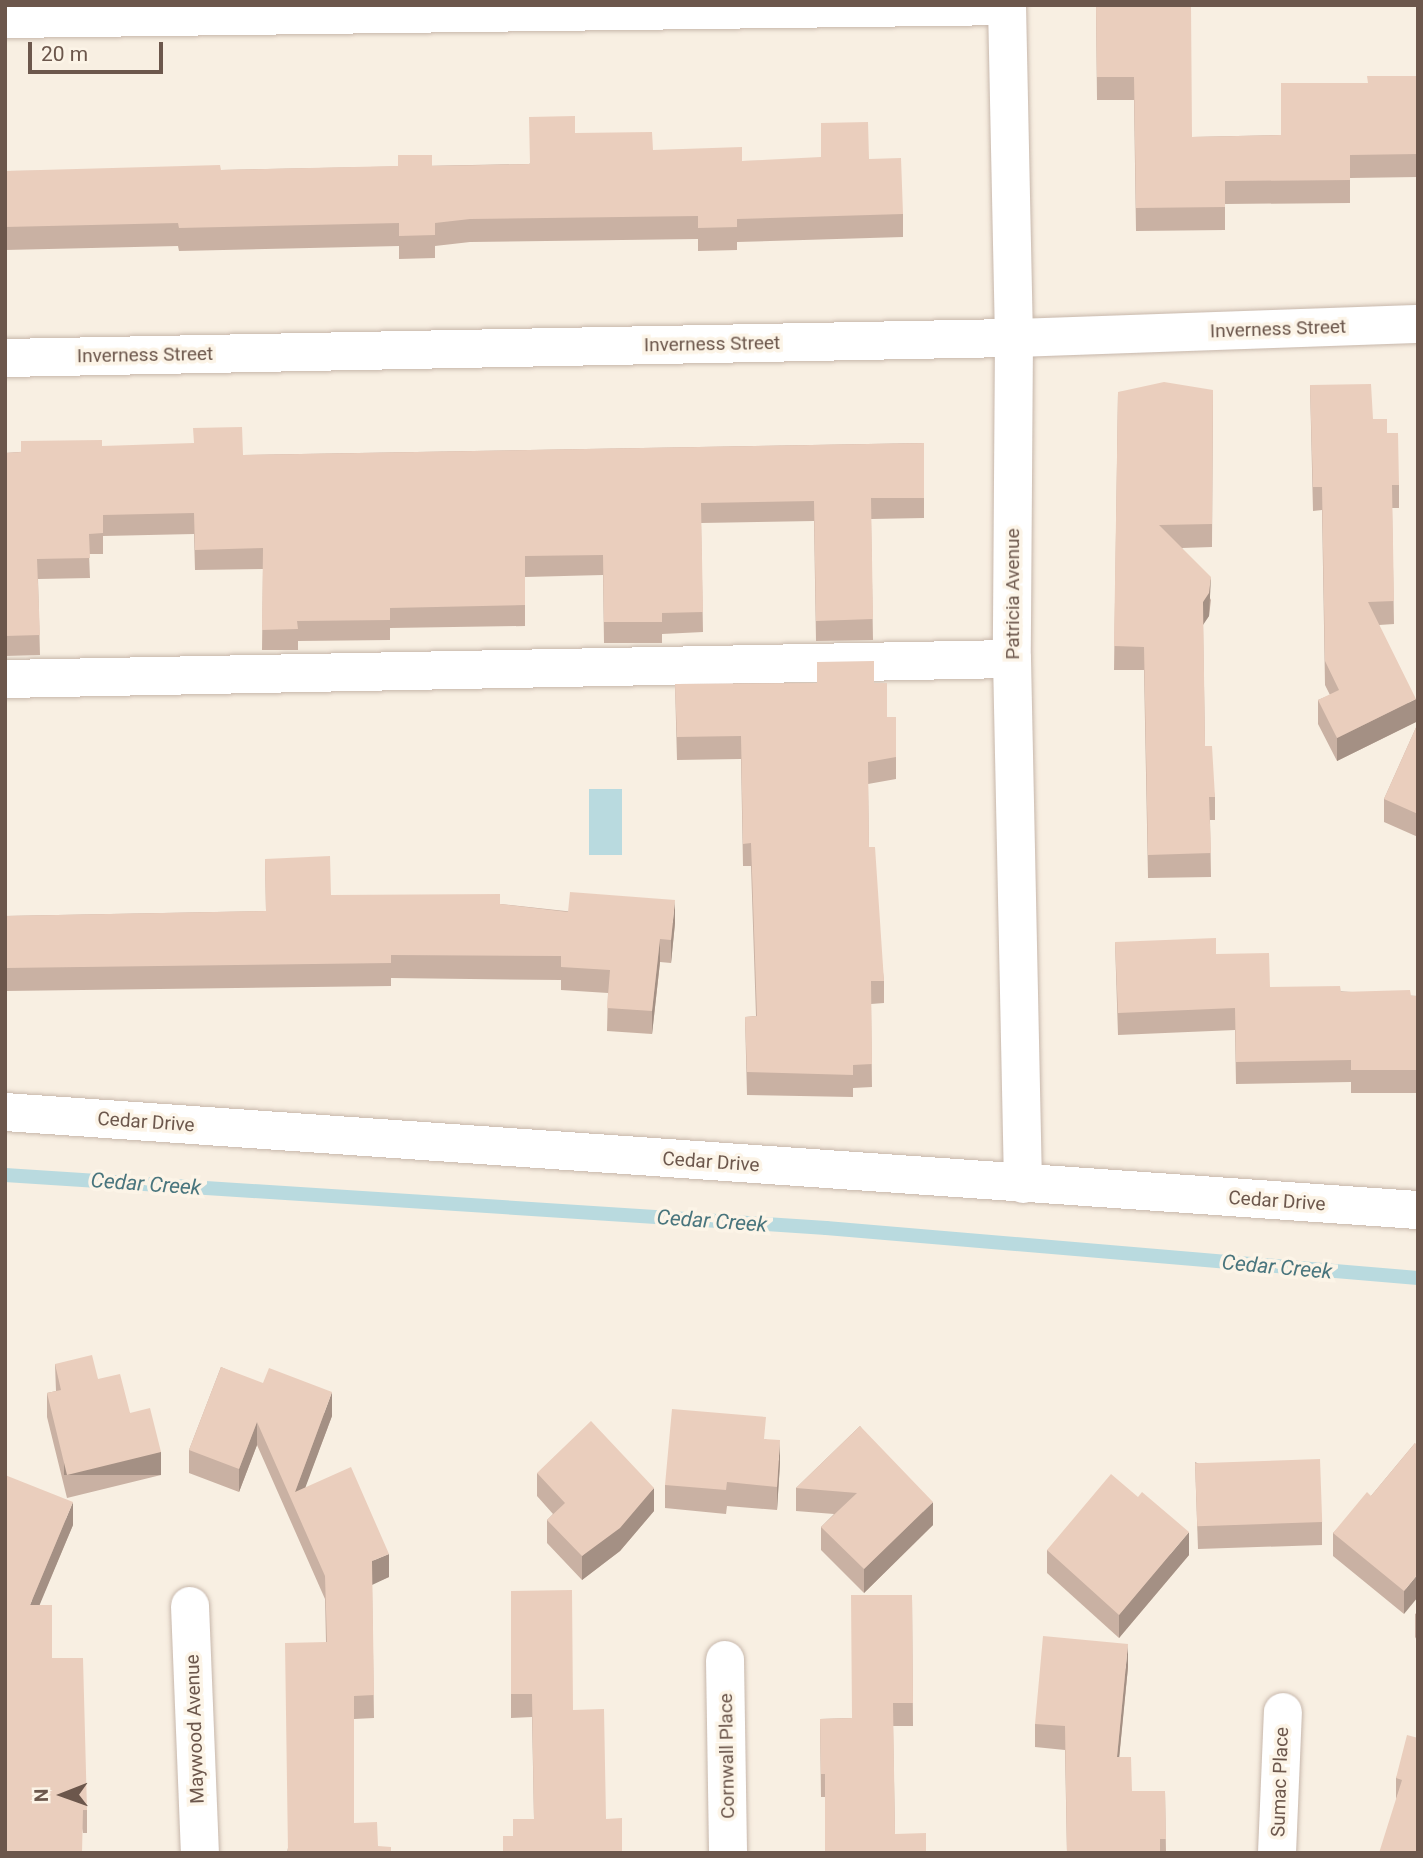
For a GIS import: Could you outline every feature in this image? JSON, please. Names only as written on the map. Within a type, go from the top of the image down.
[{"type":"street","points":[[5,19],[1007,5]]},
{"type":"street","name":"Patricia Avenue","points":[[1007,5],[1014,338],[1012,659],[1023,1184]]},
{"type":"street","name":"Inverness Street","points":[[5,358],[1014,338],[1418,324]]},
{"type":"street","points":[[5,679],[1012,659]]},
{"type":"street","name":"Cedar Drive","points":[[5,1112],[1418,1210]]},
{"type":"street","name":"Maywood Avenue","points":[[190,1606],[200,1853]]},
{"type":"street","name":"Cornwall Place","points":[[725,1660],[728,1853]]},
{"type":"street","name":"Sumac Place","points":[[1277,1853],[1283,1712]]},
{"type":"water","points":[[589,789],[622,789],[622,855],[589,855]]},
{"type":"building","points":[[1096,5],[1191,5],[1192,137],[1281,135],[1281,83],[1368,83],[1367,76],[1418,76],[1418,154],[1350,155],[1350,180],[1225,181],[1225,207],[1136,208],[1134,77],[1097,77]]},
{"type":"building","points":[[575,116],[575,133],[652,132],[653,150],[742,147],[742,161],[821,157],[821,123],[868,122],[869,159],[901,158],[903,214],[737,219],[737,227],[698,228],[698,216],[470,219],[435,223],[435,235],[399,236],[399,223],[179,228],[178,223],[5,227],[5,171],[220,165],[221,170],[398,166],[398,155],[432,155],[432,166],[530,164],[529,117]]},
{"type":"building","points":[[1164,382],[1213,390],[1212,524],[1159,525],[1211,577],[1209,593],[1203,602],[1205,746],[1212,746],[1215,797],[1209,797],[1211,853],[1148,855],[1144,647],[1114,646],[1118,392]]},
{"type":"building","points":[[1371,384],[1373,419],[1387,419],[1387,433],[1398,433],[1399,485],[1392,485],[1394,601],[1368,602],[1416,699],[1337,738],[1318,700],[1339,690],[1325,661],[1322,487],[1313,487],[1310,385]]},
{"type":"building","points":[[242,427],[243,455],[924,443],[924,498],[871,498],[873,619],[816,621],[814,501],[701,503],[703,612],[662,613],[662,622],[604,622],[603,555],[525,556],[525,605],[390,608],[390,620],[297,621],[298,629],[262,630],[263,548],[195,550],[194,513],[103,515],[103,533],[89,534],[90,558],[37,559],[40,635],[5,636],[5,453],[21,452],[21,441],[102,440],[102,446],[194,443],[193,428]]},
{"type":"building","points":[[874,661],[874,683],[887,683],[887,717],[896,717],[896,757],[868,762],[869,847],[875,847],[884,981],[871,981],[872,1064],[853,1065],[853,1075],[747,1072],[745,1017],[757,1016],[751,843],[743,844],[741,736],[677,737],[675,684],[817,683],[817,662]]},
{"type":"building","points":[[1418,723],[1418,814],[1384,799]]},
{"type":"building","points":[[330,856],[331,895],[500,894],[500,904],[568,912],[570,892],[675,900],[671,940],[660,939],[652,1011],[607,1008],[610,970],[561,967],[561,956],[391,955],[391,963],[5,968],[5,916],[266,911],[265,859]]},
{"type":"building","points":[[1216,938],[1216,954],[1269,953],[1270,987],[1340,986],[1341,992],[1410,990],[1411,996],[1418,996],[1418,1070],[1351,1070],[1351,1060],[1236,1062],[1235,1008],[1118,1013],[1115,942]]},
{"type":"building","points":[[92,1355],[98,1379],[120,1374],[130,1413],[150,1408],[161,1452],[67,1475],[47,1393],[61,1390],[55,1364]]},
{"type":"building","points":[[221,1367],[263,1383],[269,1368],[332,1392],[295,1492],[351,1467],[389,1554],[372,1561],[374,1695],[354,1696],[354,1823],[377,1822],[378,1846],[391,1847],[391,1853],[288,1853],[285,1643],[327,1642],[325,1576],[257,1422],[239,1469],[189,1450]]},
{"type":"building","points":[[672,1409],[766,1417],[764,1439],[780,1440],[777,1487],[727,1482],[726,1490],[665,1485]]},
{"type":"building","points":[[591,1421],[654,1488],[620,1528],[582,1556],[547,1520],[565,1503],[537,1473]]},
{"type":"building","points":[[860,1426],[933,1502],[864,1569],[821,1527],[857,1493],[796,1488]]},
{"type":"building","points":[[1415,1443],[1418,1446],[1418,1574],[1404,1591],[1333,1533],[1367,1492],[1371,1496]]},
{"type":"building","points":[[1320,1459],[1322,1522],[1197,1526],[1195,1463]]},
{"type":"building","points":[[1111,1474],[1138,1497],[1142,1492],[1189,1532],[1119,1615],[1047,1550]]},
{"type":"building","points":[[5,1475],[73,1502],[30,1605],[52,1605],[52,1658],[83,1658],[87,1810],[83,1810],[82,1853],[5,1853]]},
{"type":"building","points":[[572,1590],[573,1710],[604,1709],[606,1819],[622,1818],[622,1853],[503,1853],[503,1836],[513,1836],[513,1819],[534,1819],[532,1694],[511,1694],[511,1591]]},
{"type":"building","points":[[851,1595],[912,1595],[913,1703],[893,1703],[895,1834],[926,1833],[926,1853],[825,1853],[825,1774],[821,1774],[820,1719],[852,1718]]},
{"type":"building","points":[[1043,1636],[1128,1644],[1117,1757],[1131,1757],[1132,1791],[1165,1791],[1166,1839],[1160,1839],[1160,1853],[1067,1853],[1065,1726],[1035,1724]]},
{"type":"building","points":[[1407,1735],[1418,1738],[1418,1853],[1379,1853],[1402,1780],[1396,1778]]},
{"type":"waterway","name":"Cedar Creek","points":[[5,1175],[826,1228],[1418,1278]]}]
